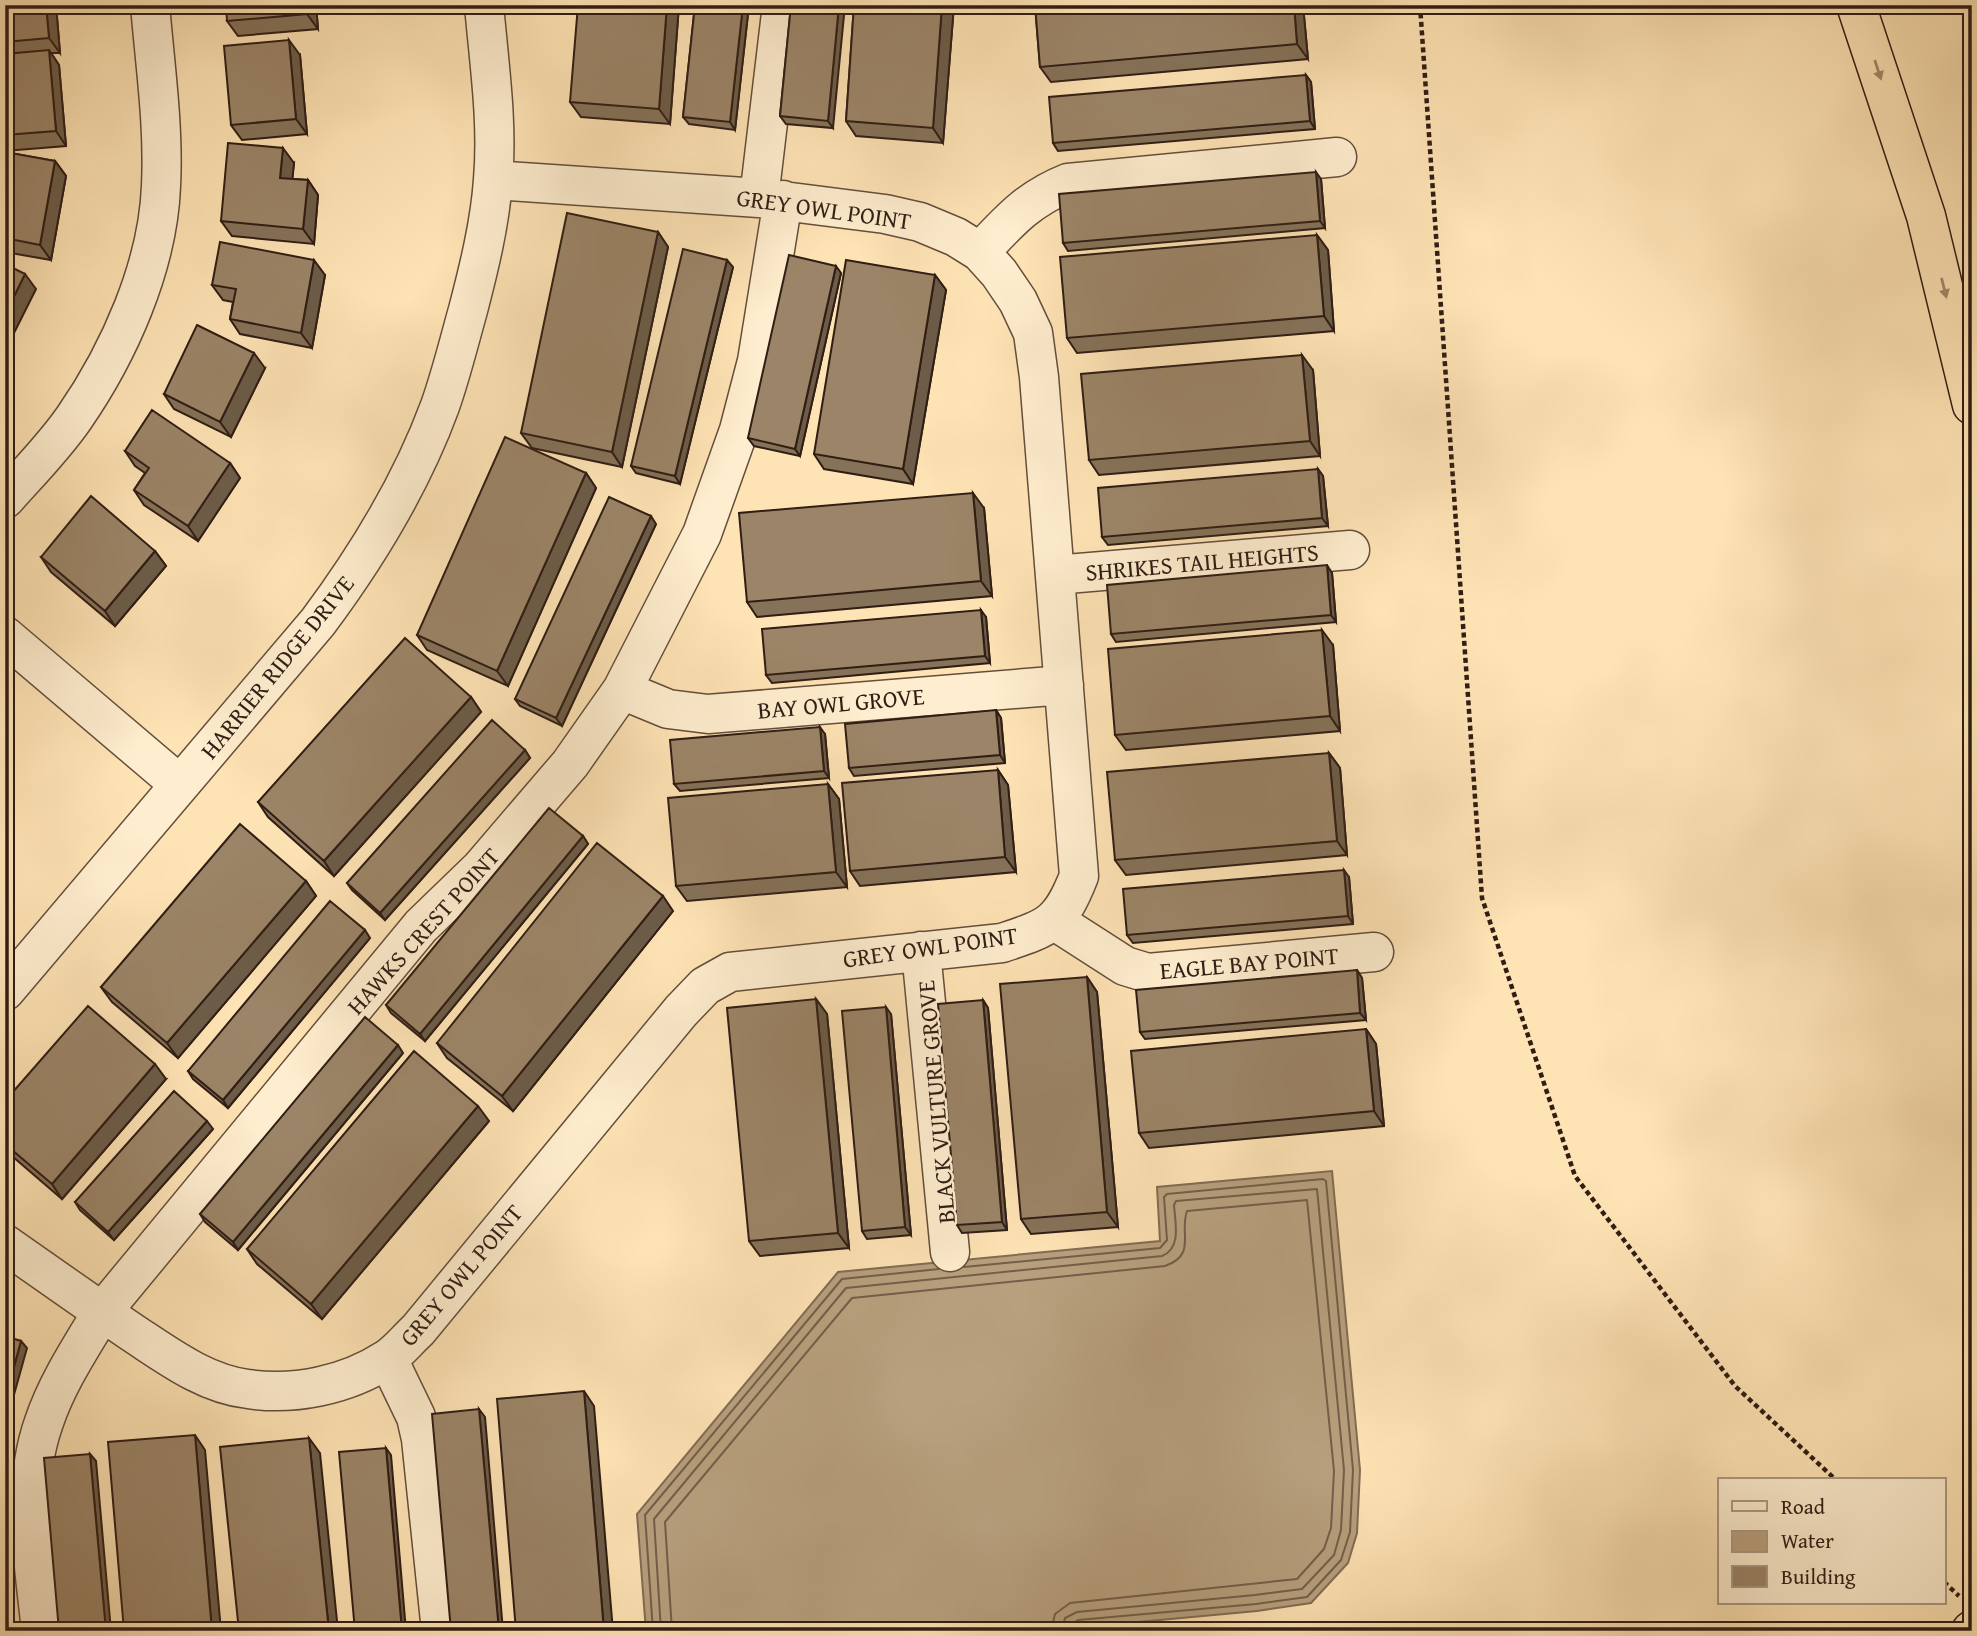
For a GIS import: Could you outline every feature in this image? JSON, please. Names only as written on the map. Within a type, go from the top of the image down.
[{"type":"highway","points":[[1856,5],[1926,216],[1972,405]]},
{"type":"street","points":[[5,499],[72,421],[100,377],[123,333],[139,291],[154,234],[161,187],[150,5]]},
{"type":"street","name":"HARRIER RIDGE DRIVE","points":[[5,991],[318,622],[356,572],[406,484],[440,406],[460,337],[478,269],[493,180],[493,107],[484,5]]},
{"type":"street","name":"HAWKS CREST POINT","points":[[41,1631],[31,1535],[33,1464],[49,1410],[66,1374],[102,1312],[421,926],[480,869],[570,764],[622,690],[702,534],[739,430],[757,361],[771,199],[782,5]]},
{"type":"street","points":[[980,252],[1017,213],[1044,192],[1068,183],[1337,157]]},
{"type":"street","name":"GREY OWL POINT","points":[[5,1244],[177,1362],[214,1380],[247,1390],[324,1386],[358,1374],[388,1359],[418,1330],[681,1011],[705,986],[730,972],[1002,943],[1032,933],[1055,921],[1069,901],[1079,876],[1039,377],[1033,333],[1018,301],[999,273],[980,252],[956,237],[920,222],[886,214],[771,199],[493,180]]},
{"type":"street","name":"SHRIKES TAIL HEIGHTS","points":[[1055,575],[1349,550]]},
{"type":"street","points":[[5,636],[179,784]]},
{"type":"street","name":"BAY OWL GROVE","points":[[622,690],[668,709],[708,714],[1064,685]]},
{"type":"street","name":"EAGLE BAY POINT","points":[[1055,921],[1125,966],[1148,972],[1374,952]]},
{"type":"street","name":"BLACK VULTURE GROVE","points":[[921,951],[950,1252]]},
{"type":"street","points":[[388,1359],[416,1417],[421,1439],[441,1631]]},
{"type":"path","points":[[1420,5],[1482,898],[1575,1176],[1735,1385],[1834,1478]]},
{"type":"water","points":[[1332,1171],[1360,1470],[1357,1533],[1348,1563],[1311,1603],[1257,1611],[1041,1631],[646,1631],[637,1514],[838,1272],[1160,1241],[1157,1187]]},
{"type":"building","points":[[5,5],[46,5],[49,38],[5,42]]},
{"type":"building","points":[[226,5],[307,5],[307,14],[227,21]]},
{"type":"building","points":[[578,5],[667,5],[659,109],[570,102]]},
{"type":"building","points":[[695,5],[743,5],[730,122],[683,117]]},
{"type":"building","points":[[791,5],[839,5],[828,121],[780,116]]},
{"type":"building","points":[[854,5],[942,5],[933,128],[846,121]]},
{"type":"building","points":[[1035,5],[1294,5],[1297,44],[1040,67]]},
{"type":"building","points":[[289,40],[296,119],[231,125],[224,46]]},
{"type":"building","points":[[49,50],[56,131],[5,135],[5,54]]},
{"type":"building","points":[[1306,75],[1310,121],[1053,143],[1049,97]]},
{"type":"building","points":[[228,143],[283,148],[280,178],[308,180],[303,229],[221,221]]},
{"type":"building","points":[[5,152],[55,161],[40,245],[5,238]]},
{"type":"building","points":[[1316,172],[1320,221],[1063,243],[1059,194]]},
{"type":"building","points":[[567,213],[658,232],[612,452],[521,433]]},
{"type":"building","points":[[1317,235],[1324,316],[1067,338],[1060,257]]},
{"type":"building","points":[[220,242],[314,260],[301,333],[230,319],[236,289],[212,285]]},
{"type":"building","points":[[683,249],[727,260],[675,476],[631,466]]},
{"type":"building","points":[[789,255],[836,266],[795,449],[748,438]]},
{"type":"building","points":[[846,260],[935,275],[903,469],[814,454]]},
{"type":"building","points":[[5,264],[25,274],[5,315]]},
{"type":"building","points":[[197,325],[254,353],[220,422],[164,394]]},
{"type":"building","points":[[1302,355],[1310,441],[1089,460],[1081,374]]},
{"type":"building","points":[[152,410],[230,463],[188,526],[134,490],[149,468],[125,451]]},
{"type":"building","points":[[505,437],[586,473],[497,671],[417,635]]},
{"type":"building","points":[[1318,469],[1322,518],[1102,537],[1098,488]]},
{"type":"building","points":[[973,493],[981,581],[747,602],[739,513]]},
{"type":"building","points":[[91,496],[155,551],[105,611],[41,557]]},
{"type":"building","points":[[609,497],[651,516],[556,718],[515,699]]},
{"type":"building","points":[[1327,565],[1331,615],[1111,634],[1107,585]]},
{"type":"building","points":[[981,610],[985,656],[766,675],[762,629]]},
{"type":"building","points":[[1322,630],[1330,716],[1115,735],[1108,649]]},
{"type":"building","points":[[405,638],[471,697],[324,861],[258,802]]},
{"type":"building","points":[[996,710],[1000,755],[849,768],[845,724]]},
{"type":"building","points":[[492,720],[525,750],[380,913],[347,883]]},
{"type":"building","points":[[820,727],[824,771],[674,784],[670,740]]},
{"type":"building","points":[[1329,753],[1337,841],[1115,860],[1107,772]]},
{"type":"building","points":[[998,770],[1005,857],[850,871],[842,783]]},
{"type":"building","points":[[828,784],[836,872],[676,886],[668,798]]},
{"type":"building","points":[[549,808],[583,836],[420,1034],[386,1005]]},
{"type":"building","points":[[240,824],[306,881],[167,1043],[101,987]]},
{"type":"building","points":[[597,843],[663,896],[502,1096],[437,1043]]},
{"type":"building","points":[[1344,870],[1348,916],[1127,935],[1123,889]]},
{"type":"building","points":[[330,901],[365,930],[223,1100],[188,1071]]},
{"type":"building","points":[[1357,970],[1360,1013],[1140,1032],[1136,990]]},
{"type":"building","points":[[1087,977],[1107,1212],[1021,1219],[1000,984]]},
{"type":"building","points":[[816,999],[838,1233],[749,1241],[727,1008]]},
{"type":"building","points":[[983,1000],[1002,1222],[957,1225],[938,1004]]},
{"type":"building","points":[[88,1006],[155,1064],[52,1184],[5,1144],[5,1101]]},
{"type":"building","points":[[886,1007],[905,1227],[862,1231],[842,1011]]},
{"type":"building","points":[[365,1017],[398,1045],[233,1242],[200,1214]]},
{"type":"building","points":[[1366,1029],[1374,1111],[1139,1133],[1131,1051]]},
{"type":"building","points":[[414,1051],[478,1106],[311,1304],[247,1249]]},
{"type":"building","points":[[174,1091],[207,1121],[108,1232],[75,1202]]},
{"type":"building","points":[[5,1336],[21,1341],[5,1400]]},
{"type":"building","points":[[584,1391],[604,1631],[516,1631],[497,1399]]},
{"type":"building","points":[[479,1409],[499,1631],[451,1631],[432,1414]]},
{"type":"building","points":[[195,1435],[212,1631],[124,1631],[108,1442]]},
{"type":"building","points":[[309,1438],[329,1631],[239,1631],[220,1447]]},
{"type":"building","points":[[386,1448],[402,1631],[355,1631],[339,1452]]},
{"type":"building","points":[[90,1454],[106,1631],[59,1631],[44,1458]]}]
